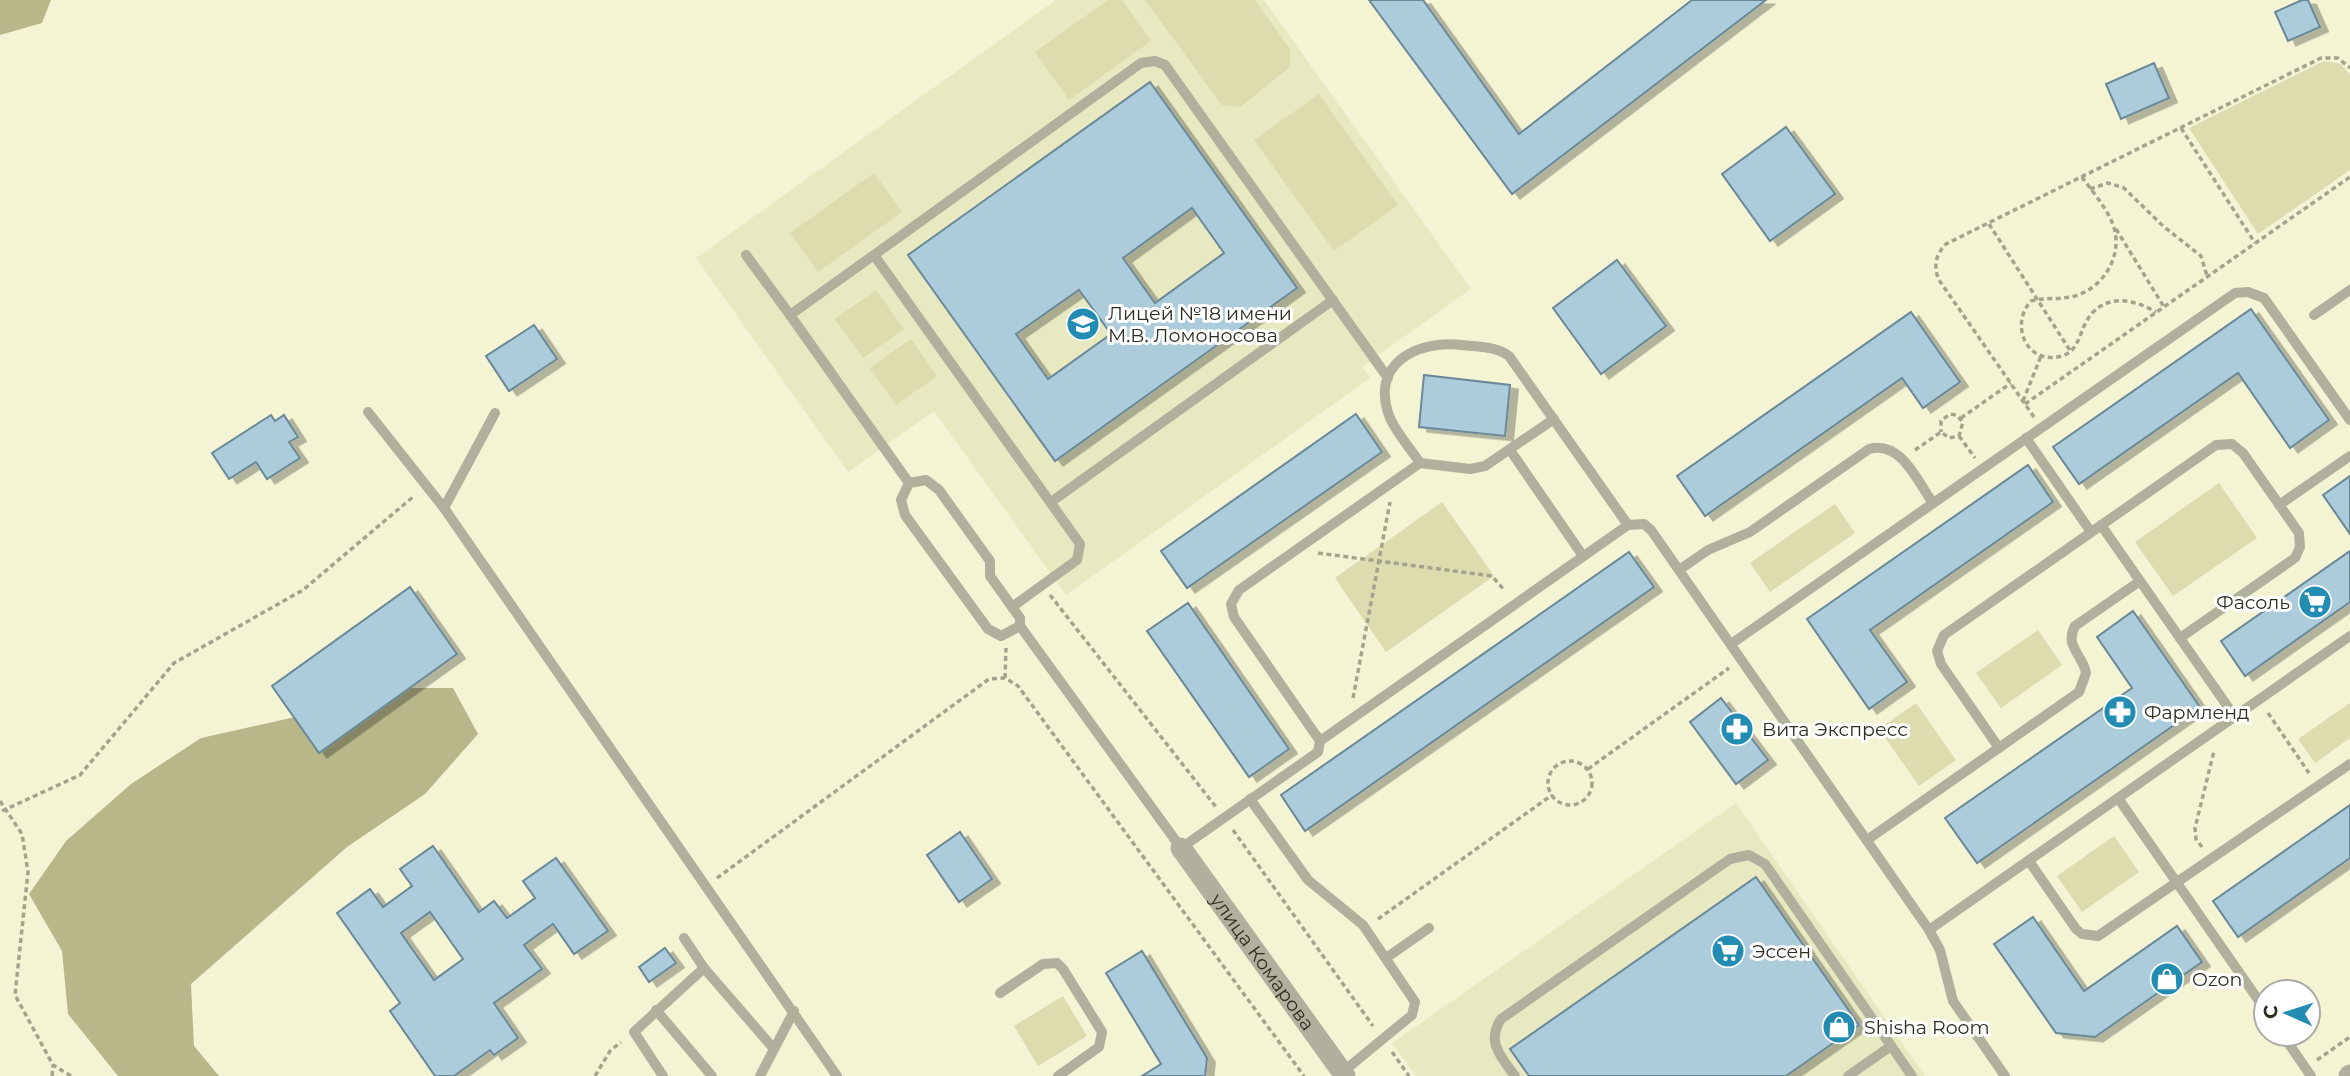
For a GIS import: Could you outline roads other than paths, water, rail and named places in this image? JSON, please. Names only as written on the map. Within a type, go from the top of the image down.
[{"type":"street","name":"улица Комарова","points":[[1181,848],[1342,1075]]},
{"type":"lane","points":[[790,315],[1141,63],[1155,61],[1165,65],[1388,378]]},
{"type":"lane","points":[[746,255],[909,483]]},
{"type":"lane","points":[[874,255],[1077,539],[1080,555],[1012,607]]},
{"type":"lane","points":[[2314,315],[2350,290]]},
{"type":"lane","points":[[1731,644],[2229,296],[2242,292],[2264,298],[2350,421]]},
{"type":"lane","points":[[1051,502],[1333,300]]},
{"type":"lane","points":[[1420,463],[1390,417],[1387,402],[1388,378],[1399,360],[1428,345],[1446,343],[1499,350],[1513,359],[1628,525]]},
{"type":"lane","points":[[368,412],[444,508],[838,1076]]},
{"type":"lane","points":[[444,508],[495,413]]},
{"type":"lane","points":[[1320,741],[1231,611],[1232,599],[1239,590],[1420,463],[1475,468],[1490,464],[1554,419]]},
{"type":"lane","points":[[2026,438],[2091,532]]},
{"type":"lane","points":[[2000,748],[1941,664],[1937,651],[1940,640],[2222,443],[2232,444],[2243,453],[2299,533],[2300,547],[2295,558],[2180,638]]},
{"type":"lane","points":[[1679,570],[1708,550],[1750,532],[1869,449],[1885,447],[1902,459],[1933,503]]},
{"type":"lane","points":[[1510,450],[1583,556]]},
{"type":"lane","points":[[2280,505],[2350,456]]},
{"type":"lane","points":[[909,483],[926,480],[939,490],[990,561],[990,576],[1020,618],[1020,626],[1181,848],[1318,752],[1320,741],[1583,556],[1628,525],[1640,523],[1647,526],[1929,930],[1940,950],[1953,1001],[2005,1076]]},
{"type":"lane","points":[[909,483],[901,500],[905,515],[988,629],[997,635],[1006,636],[1020,626]]},
{"type":"lane","points":[[2101,525],[2235,717]]},
{"type":"lane","points":[[1867,840],[2079,692],[2086,673],[2071,644],[2075,626],[2140,581]]},
{"type":"lane","points":[[1929,930],[2350,636]]},
{"type":"lane","points":[[2029,861],[2076,929],[2090,936],[2107,934],[2350,764]]},
{"type":"lane","points":[[2118,798],[2252,991]]},
{"type":"lane","points":[[1250,799],[1308,880],[1365,929],[1413,998],[1414,1010],[1383,1041],[1342,1075]]},
{"type":"lane","points":[[1514,1076],[1494,1044],[1495,1028],[1502,1019],[1738,856],[1756,858],[1765,864],[1912,1076]]},
{"type":"lane","points":[[1386,958],[1429,928]]},
{"type":"lane","points":[[684,938],[704,968],[774,1049]]},
{"type":"lane","points":[[1000,992],[1043,964],[1057,963],[1063,969],[1102,1032],[1099,1047],[1058,1076]]},
{"type":"lane","points":[[663,1076],[634,1032],[704,968]]},
{"type":"lane","points":[[656,1010],[712,1076]]},
{"type":"lane","points":[[760,1076],[794,1011]]},
{"type":"lane","points":[[1848,1076],[1891,1046]]},
{"type":"lane","points":[[2292,1048],[2309,1072]]},
{"type":"place","name":"Лицей №18 имени М.В. Ломоносова","points":[[1083,324]]},
{"type":"place","name":"Фасоль","points":[[2315,602]]},
{"type":"place","name":"Фармленд","points":[[2120,712]]},
{"type":"place","name":"Вита Экспресс","points":[[1737,729]]},
{"type":"place","name":"Эссен","points":[[1728,951]]},
{"type":"place","name":"Ozon","points":[[2167,979]]},
{"type":"place","name":"Shisha Room","points":[[1839,1027]]}]
